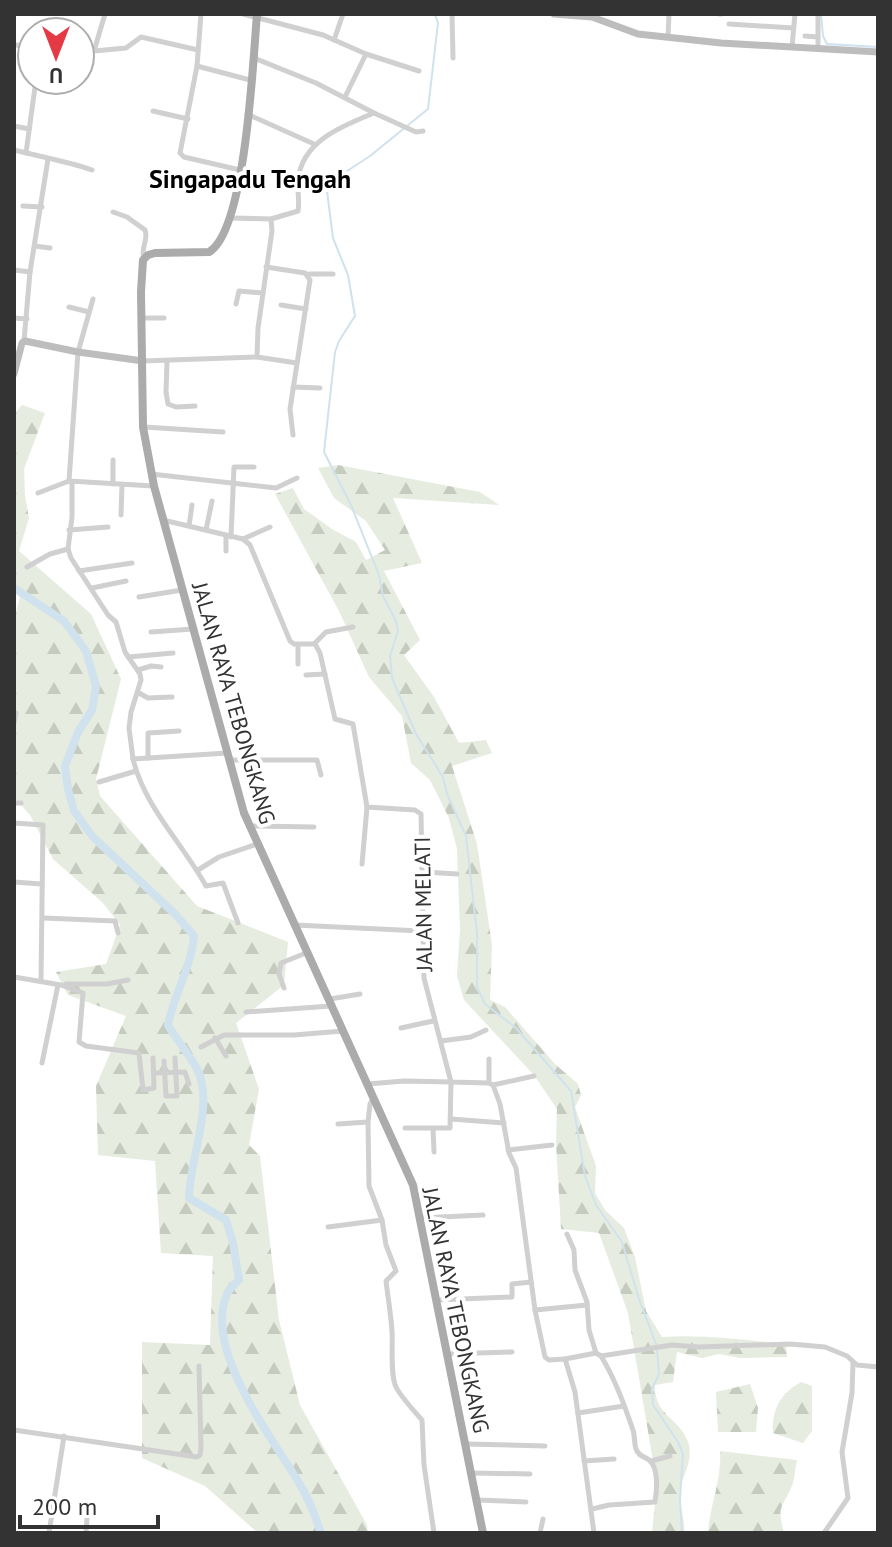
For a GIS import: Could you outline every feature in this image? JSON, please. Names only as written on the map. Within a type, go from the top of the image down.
[{"type":"main road","points":[[554,14],[592,17],[631,32],[668,37],[878,52]]},
{"type":"main road","points":[[144,258],[155,253],[202,254],[212,251],[222,242],[231,218],[240,170],[257,15]]},
{"type":"main road","name":"JALAN RAYA TEBONGKANG","points":[[144,258],[143,427],[163,520],[250,826],[409,1173],[483,1533]]},
{"type":"main road","points":[[14,374],[16,359],[24,341],[143,361]]},
{"type":"street","points":[[96,44],[105,14]]},
{"type":"street","points":[[201,14],[197,66],[181,155],[240,170]]},
{"type":"street","points":[[243,14],[257,15],[419,71]]},
{"type":"street","points":[[334,40],[343,14]]},
{"type":"street","points":[[452,14],[453,58]]},
{"type":"street","points":[[668,37],[669,14]]},
{"type":"street","points":[[792,47],[795,14]]},
{"type":"street","points":[[818,14],[818,49]]},
{"type":"street","points":[[729,24],[793,28]]},
{"type":"street","points":[[805,36],[818,37]]},
{"type":"street","points":[[96,51],[126,48],[141,37],[198,50]]},
{"type":"street","points":[[345,97],[366,54]]},
{"type":"street","points":[[253,57],[416,132],[423,131]]},
{"type":"street","points":[[197,66],[250,80]]},
{"type":"street","points":[[26,153],[34,96]]},
{"type":"street","points":[[153,111],[188,119]]},
{"type":"street","points":[[231,218],[271,219],[300,209],[298,176],[314,144],[374,113]]},
{"type":"street","points":[[247,114],[298,134],[314,144]]},
{"type":"street","points":[[14,126],[29,129]]},
{"type":"street","points":[[14,150],[48,159],[57,158],[92,170]]},
{"type":"street","points":[[24,341],[30,272],[48,159]]},
{"type":"street","points":[[23,206],[42,207]]},
{"type":"street","points":[[113,212],[127,217],[145,230],[144,258]]},
{"type":"street","points":[[257,357],[271,219]]},
{"type":"street","points":[[35,246],[50,248]]},
{"type":"street","points":[[266,267],[308,274],[333,274]]},
{"type":"street","points":[[14,270],[30,272]]},
{"type":"street","points":[[293,435],[290,409],[310,283],[308,274]]},
{"type":"street","points":[[236,304],[240,290],[263,293]]},
{"type":"street","points":[[93,299],[78,352],[68,467],[72,517],[68,549],[78,571],[116,622],[128,657],[138,670],[141,680],[139,693],[134,700],[130,720],[136,771],[158,813],[208,887],[222,882],[238,923]]},
{"type":"street","points":[[281,305],[306,309]]},
{"type":"street","points":[[69,307],[89,312]]},
{"type":"street","points":[[14,318],[27,319]]},
{"type":"street","points":[[142,318],[164,318]]},
{"type":"street","points":[[143,361],[257,357],[297,363]]},
{"type":"street","points":[[167,362],[168,404],[176,407],[195,406]]},
{"type":"street","points":[[293,387],[320,388]]},
{"type":"street","points":[[143,427],[223,432]]},
{"type":"street","points":[[113,460],[113,484]]},
{"type":"street","points":[[226,551],[234,466],[254,467]]},
{"type":"street","points":[[151,474],[232,484],[284,485],[297,478]]},
{"type":"street","points":[[38,493],[70,482],[154,486]]},
{"type":"street","points":[[121,515],[122,485]]},
{"type":"street","points":[[206,530],[212,501]]},
{"type":"street","points":[[189,526],[192,505]]},
{"type":"street","points":[[163,520],[245,541],[270,527]]},
{"type":"street","points":[[69,530],[108,527]]},
{"type":"street","points":[[245,541],[290,641],[315,644],[326,632],[353,627]]},
{"type":"street","points":[[27,567],[50,554],[68,549]]},
{"type":"street","points":[[78,571],[132,563]]},
{"type":"street","points":[[92,588],[126,581]]},
{"type":"street","points":[[139,597],[182,590]]},
{"type":"street","points":[[151,632],[193,629]]},
{"type":"street","points":[[298,664],[296,651],[299,644]]},
{"type":"street","points":[[315,644],[334,718],[353,724],[367,807],[362,864]]},
{"type":"street","points":[[128,657],[173,653]]},
{"type":"street","points":[[138,670],[161,667]]},
{"type":"street","points":[[306,675],[325,674]]},
{"type":"street","points":[[139,693],[146,698],[172,697]]},
{"type":"street","points":[[14,723],[16,713]]},
{"type":"street","points":[[148,758],[148,733],[179,731]]},
{"type":"street","points":[[133,759],[228,757],[317,760],[321,775]]},
{"type":"street","points":[[99,782],[136,771]]},
{"type":"street","name":"JALAN MELATI","points":[[367,807],[420,811],[424,872],[421,931],[424,978],[451,1082],[451,1119]]},
{"type":"street","points":[[14,823],[43,825],[41,980]]},
{"type":"street","points":[[250,826],[314,827]]},
{"type":"street","points":[[198,870],[219,857],[257,844]]},
{"type":"street","points":[[424,872],[457,874]]},
{"type":"street","points":[[14,882],[41,884]]},
{"type":"street","points":[[44,918],[115,921],[118,933]]},
{"type":"street","points":[[294,925],[421,931]]},
{"type":"street","points":[[284,988],[279,974],[281,963],[306,953]]},
{"type":"street","points":[[14,977],[41,980],[84,995],[81,1044],[139,1053],[143,1090],[154,1088],[153,1058]]},
{"type":"street","points":[[59,985],[107,984],[128,980]]},
{"type":"street","points":[[42,1063],[59,985]]},
{"type":"street","points":[[246,1012],[330,1003],[360,994]]},
{"type":"street","points":[[401,1028],[433,1021]]},
{"type":"street","points":[[441,1041],[471,1037],[486,1030]]},
{"type":"street","points":[[201,1047],[215,1038],[229,1035],[343,1031]]},
{"type":"street","points":[[215,1038],[226,1056]]},
{"type":"street","points":[[164,1061],[166,1096],[169,1098],[177,1096],[175,1058]]},
{"type":"street","points":[[489,1059],[491,1084],[500,1104],[508,1150],[521,1192],[535,1310],[546,1359],[672,1345],[790,1344],[825,1347],[847,1356],[857,1365],[878,1367]]},
{"type":"street","points":[[154,1073],[185,1072],[189,1084]]},
{"type":"street","points":[[367,1084],[404,1081],[491,1084],[534,1076]]},
{"type":"street","points":[[374,1098],[370,1104],[368,1122],[369,1186],[396,1271],[386,1281],[392,1330],[393,1378],[396,1389],[422,1420],[424,1465],[434,1533]]},
{"type":"street","points":[[405,1128],[449,1128],[451,1119],[504,1123]]},
{"type":"street","points":[[338,1124],[368,1122]]},
{"type":"street","points":[[433,1129],[434,1152]]},
{"type":"street","points":[[508,1150],[552,1145]]},
{"type":"street","points":[[420,1218],[483,1215]]},
{"type":"street","points":[[328,1227],[382,1220]]},
{"type":"street","points":[[567,1234],[587,1305],[589,1330],[598,1354],[620,1391],[636,1448],[639,1454],[651,1461],[657,1482],[655,1502],[592,1509]]},
{"type":"street","points":[[437,1300],[512,1297],[512,1284],[531,1282]]},
{"type":"street","points":[[535,1310],[587,1305]]},
{"type":"street","points":[[448,1354],[512,1352]]},
{"type":"street","points":[[565,1359],[575,1392],[594,1533]]},
{"type":"street","points":[[824,1533],[848,1498],[842,1452],[852,1393],[853,1361]]},
{"type":"street","points":[[14,1430],[197,1457],[201,1448],[199,1366]]},
{"type":"street","points":[[578,1413],[624,1406]]},
{"type":"street","points":[[49,1533],[64,1436]]},
{"type":"street","points":[[465,1443],[545,1446]]},
{"type":"street","points":[[651,1461],[670,1456]]},
{"type":"street","points":[[584,1461],[614,1459]]},
{"type":"street","points":[[471,1473],[530,1474]]},
{"type":"street","points":[[476,1500],[526,1502]]},
{"type":"street","points":[[86,1533],[87,1518]]},
{"type":"street","points":[[540,1533],[543,1519]]},
{"type":"green space","points":[[22,405],[45,413],[24,469],[29,518],[19,551],[91,614],[121,679],[96,779],[100,796],[197,906],[288,942],[284,985],[236,1023],[259,1089],[249,1145],[260,1156],[279,1320],[300,1405],[367,1525],[368,1533],[258,1533],[205,1486],[142,1458],[142,1342],[210,1345],[213,1256],[161,1253],[155,1161],[98,1155],[96,1086],[126,1016],[68,995],[56,972],[106,964],[120,925],[103,903],[53,859],[30,815],[14,797],[14,620],[20,597],[14,592],[14,414]]},
{"type":"green space","points":[[338,465],[480,492],[499,505],[393,498],[422,563],[384,571],[420,640],[404,655],[434,697],[459,743],[486,740],[492,753],[452,766],[477,844],[492,945],[490,1000],[505,1007],[555,1064],[578,1084],[581,1095],[575,1107],[596,1166],[595,1193],[605,1210],[624,1228],[635,1257],[646,1311],[662,1337],[708,1337],[786,1344],[787,1357],[740,1358],[719,1354],[702,1358],[677,1352],[673,1382],[655,1385],[658,1403],[684,1434],[690,1449],[680,1490],[684,1533],[652,1533],[654,1467],[628,1313],[599,1233],[561,1229],[557,1109],[534,1075],[464,1000],[457,976],[460,930],[457,849],[449,818],[430,780],[411,763],[402,716],[369,677],[339,611],[275,494],[293,488],[304,509],[356,542],[366,560],[385,550],[366,521],[334,498],[318,468]]},
{"type":"green space","points":[[801,1382],[812,1386],[812,1431],[803,1443],[773,1433],[779,1403],[788,1391]]},
{"type":"green space","points":[[750,1384],[758,1408],[756,1432],[718,1432],[716,1392]]},
{"type":"green space","points":[[720,1451],[797,1460],[792,1485],[781,1509],[784,1533],[708,1533]]},
{"type":"waterway","points":[[435,14],[438,23],[428,109],[341,175],[327,191],[333,238],[348,275],[355,316],[335,352],[324,452],[351,505],[379,575],[383,596],[396,621],[398,631],[390,656],[392,678],[416,734],[443,777],[447,794],[466,836],[477,934],[477,987],[485,1004],[516,1028],[571,1091],[585,1176],[596,1205],[622,1242],[656,1344]]},
{"type":"waterway","points":[[821,14],[827,44],[878,47]]},
{"type":"waterway","points":[[14,588],[64,621],[86,651],[96,686],[92,710],[78,732],[65,766],[74,811],[93,837],[194,936],[190,959],[168,1025],[196,1067],[203,1097],[189,1198],[226,1220],[239,1280],[227,1294],[222,1316],[224,1341],[244,1392],[303,1489],[321,1533]]},
{"type":"waterway","points":[[657,1350],[659,1374],[652,1389],[653,1405],[683,1454],[680,1499],[682,1533]]},
{"type":"district","name":"Singapadu Tengah","points":[[250,178]]}]
